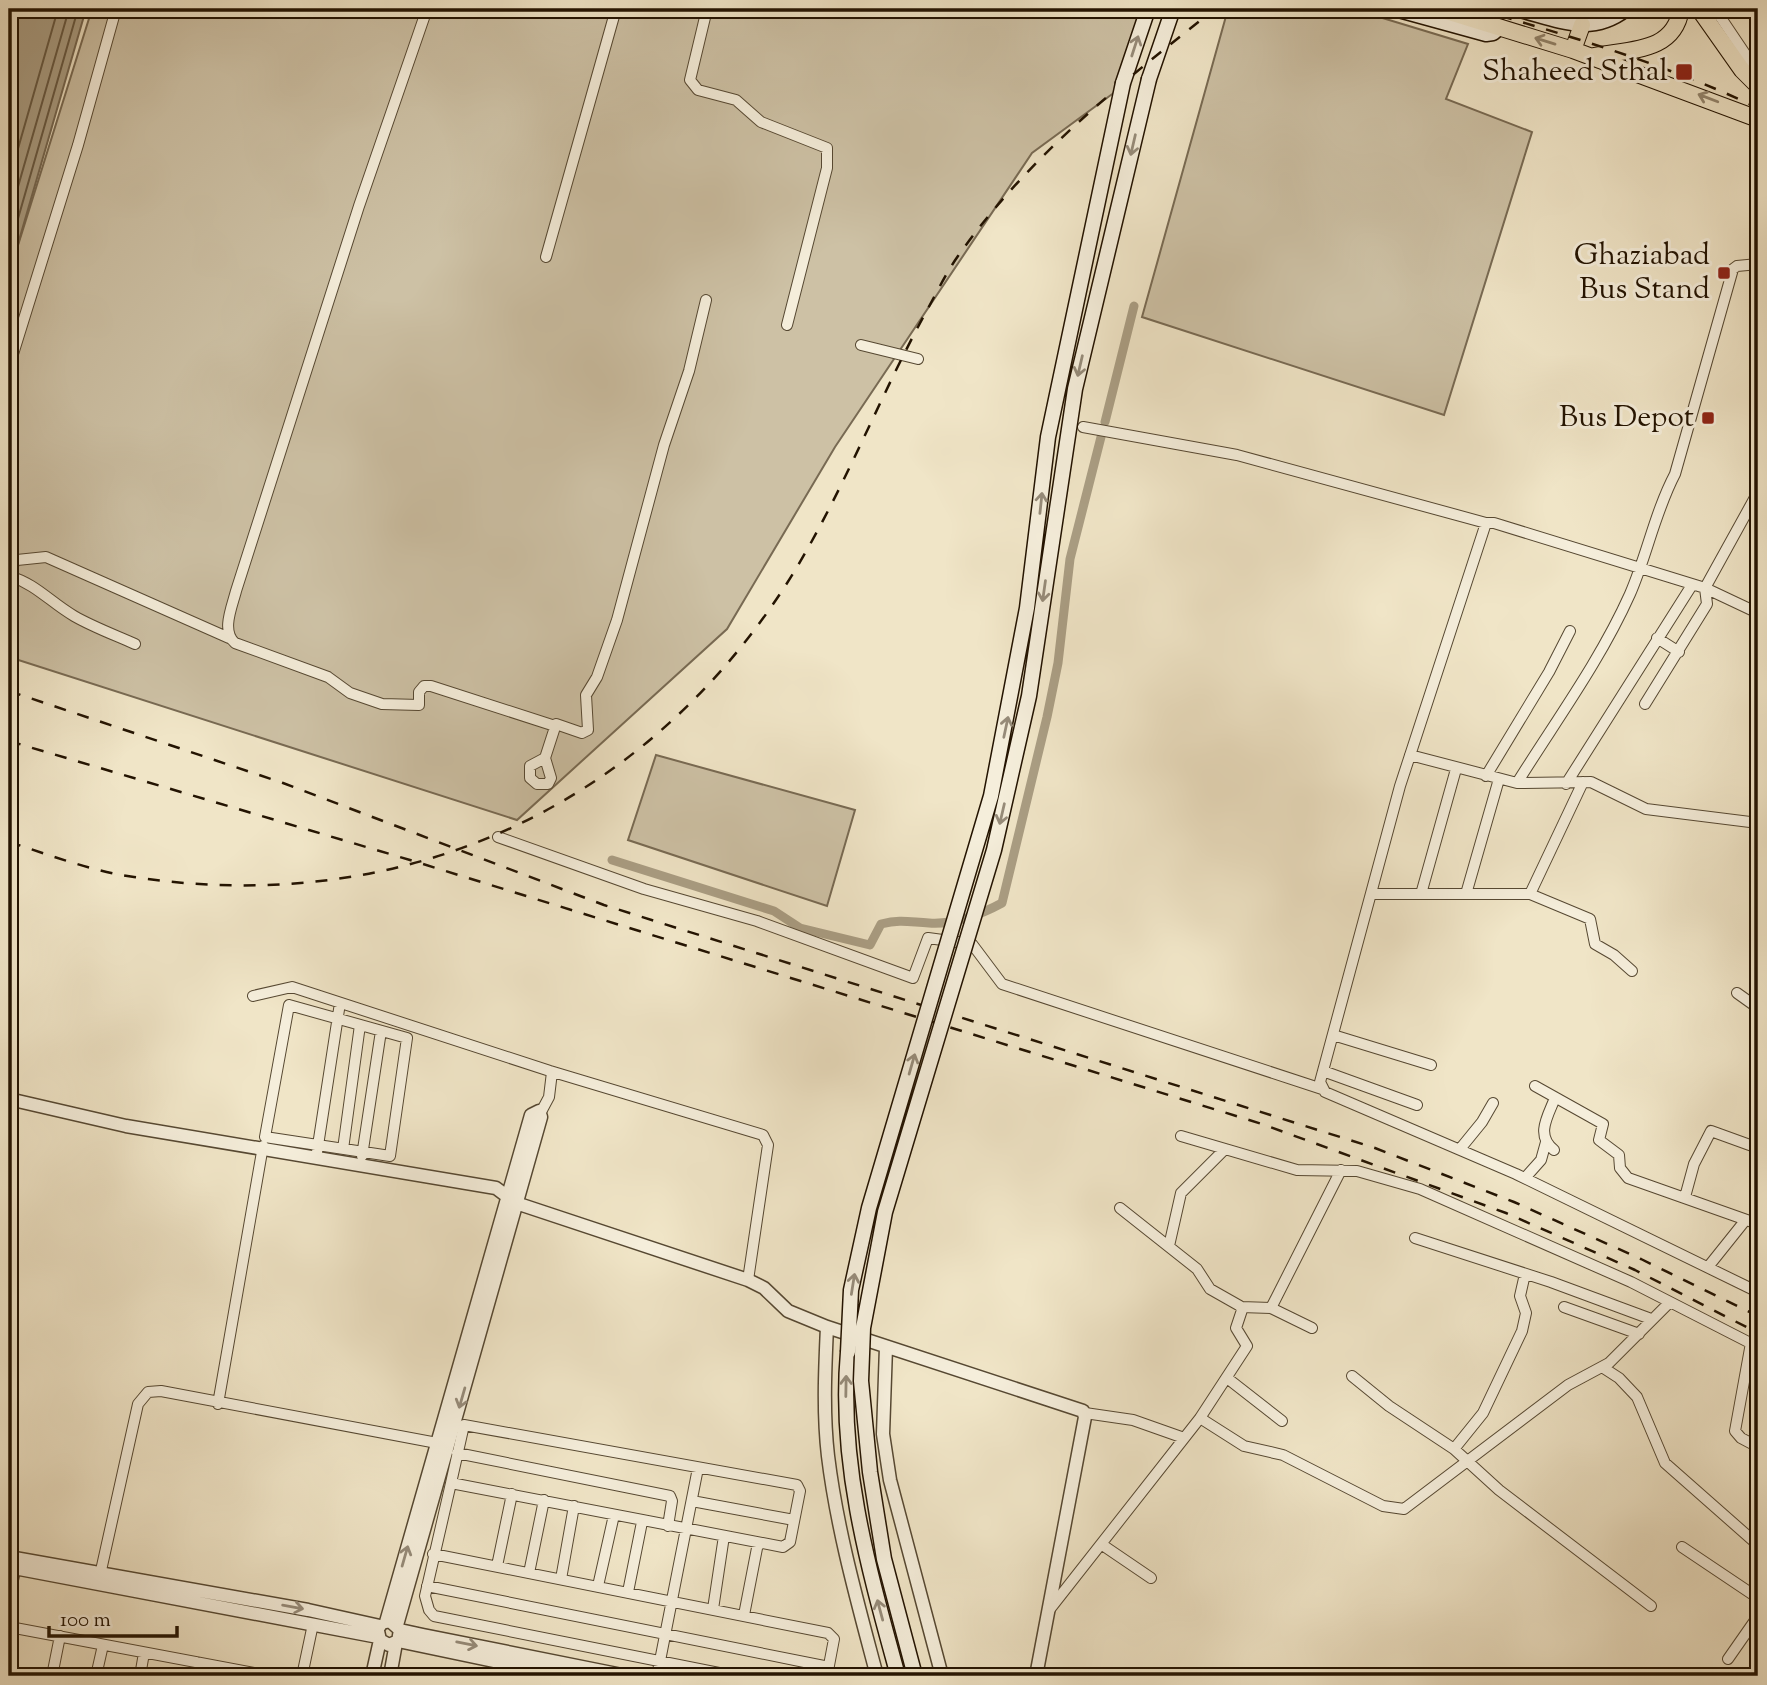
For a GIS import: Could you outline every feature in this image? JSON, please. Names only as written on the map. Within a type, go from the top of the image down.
[{"type":"highway","points":[[1440,9],[1573,50],[1758,119]]},
{"type":"highway","points":[[1592,57],[1668,39],[1676,29],[1681,9]]},
{"type":"highway","points":[[1699,9],[1741,70],[1758,86]]},
{"type":"highway","points":[[1573,50],[1582,25]]},
{"type":"main road","points":[[898,1676],[870,1573],[848,1461],[845,1377],[851,1290],[869,1208],[991,796],[1027,608],[1050,425],[1123,83],[1148,9]]},
{"type":"main road","points":[[915,1676],[884,1559],[870,1472],[861,1381],[863,1328],[885,1212],[993,850],[1026,709],[1075,389],[1149,79],[1173,9]]},
{"type":"main road","points":[[1395,9],[1489,34],[1495,25]]},
{"type":"main road","points":[[1516,9],[1582,25],[1607,22],[1626,9]]},
{"type":"street","points":[[9,367],[81,136],[116,9]]},
{"type":"street","points":[[229,638],[227,629],[236,591],[359,206],[426,9]]},
{"type":"street","points":[[546,257],[616,9]]},
{"type":"street","points":[[707,9],[691,66],[690,80],[698,89],[736,100],[761,122],[827,148],[827,168],[787,325]]},
{"type":"street","points":[[1715,9],[1758,73]]},
{"type":"street","points":[[1517,783],[1626,603],[1663,497],[1675,474],[1733,269],[1737,266],[1758,264]]},
{"type":"street","points":[[9,568],[17,560],[46,557],[229,638],[328,677],[350,694],[382,704],[419,705],[419,691],[424,686],[431,686],[582,733],[588,730],[586,695],[597,677],[617,620],[664,445],[689,371],[706,300]]},
{"type":"street","points":[[861,345],[918,359]]},
{"type":"street","points":[[1083,427],[1237,455],[1486,523],[1705,588],[1758,613]]},
{"type":"street","points":[[1645,704],[1707,604],[1705,588],[1758,492]]},
{"type":"street","points":[[1322,1089],[1323,1071],[1410,755],[1486,523]]},
{"type":"street","points":[[9,576],[29,582],[50,601],[76,617],[135,644]]},
{"type":"street","points":[[1566,784],[1692,585]]},
{"type":"street","points":[[1486,776],[1549,672],[1570,631]]},
{"type":"street","points":[[1657,638],[1679,652]]},
{"type":"street","points":[[545,758],[555,726]]},
{"type":"street","points":[[1410,755],[1517,783],[1583,782],[1606,788],[1628,802],[1646,809],[1758,823]]},
{"type":"street","points":[[1421,894],[1456,769]]},
{"type":"street","points":[[1466,894],[1499,779]]},
{"type":"street","points":[[1530,894],[1583,782]]},
{"type":"street","points":[[498,837],[644,889],[745,917],[914,978],[923,943],[928,938],[972,944],[1002,984],[1322,1089],[1525,1178],[1758,1292]]},
{"type":"street","points":[[1371,894],[1530,894],[1590,919],[1595,944],[1614,955],[1632,971]]},
{"type":"street","points":[[253,996],[288,987],[765,1137],[768,1145],[748,1280]]},
{"type":"street","points":[[1737,993],[1758,1008]]},
{"type":"street","points":[[317,1151],[340,1003]]},
{"type":"street","points":[[289,1005],[338,1018],[407,1038],[390,1156],[362,1158],[343,1149],[317,1151],[265,1137],[289,1005]]},
{"type":"street","points":[[362,1158],[379,1030],[384,1017]]},
{"type":"street","points":[[343,1149],[360,1024]]},
{"type":"street","points":[[1333,1035],[1431,1065]]},
{"type":"street","points":[[1323,1071],[1417,1105]]},
{"type":"street","points":[[372,1676],[389,1633],[513,1201],[531,1115],[541,1112],[549,1097],[552,1072]]},
{"type":"street","points":[[1535,1086],[1603,1124],[1599,1140],[1619,1155],[1620,1168],[1628,1178],[1685,1197],[1744,1222],[1758,1224]]},
{"type":"street","points":[[1525,1178],[1541,1160],[1546,1142],[1543,1129],[1555,1098]]},
{"type":"street","points":[[9,1099],[126,1126],[362,1158],[487,1185],[500,1189],[513,1201],[748,1280],[764,1288],[788,1311],[827,1327],[1085,1413],[1133,1420],[1184,1438]]},
{"type":"street","points":[[1460,1149],[1482,1122],[1493,1103]]},
{"type":"street","points":[[1685,1197],[1694,1164],[1711,1131],[1758,1148]]},
{"type":"street","points":[[1181,1136],[1297,1170],[1341,1170],[1391,1180],[1456,1203],[1670,1301],[1755,1345],[1735,1426],[1737,1435],[1758,1447]]},
{"type":"street","points":[[1546,1142],[1554,1150]]},
{"type":"street","points":[[218,1404],[263,1146]]},
{"type":"street","points":[[1169,1246],[1181,1193],[1224,1149]]},
{"type":"street","points":[[1271,1308],[1341,1170]]},
{"type":"street","points":[[390,1676],[389,1633],[437,1443],[513,1201]]},
{"type":"street","points":[[1120,1208],[1197,1269],[1210,1289],[1241,1307],[1271,1308],[1312,1328]]},
{"type":"street","points":[[1708,1267],[1744,1222]]},
{"type":"street","points":[[1415,1238],[1651,1319]]},
{"type":"street","points":[[1454,1449],[1483,1413],[1522,1331],[1526,1313],[1521,1296],[1525,1274]]},
{"type":"street","points":[[1200,1418],[1244,1446],[1283,1455],[1389,1508],[1410,1506],[1568,1385],[1602,1367],[1670,1301]]},
{"type":"street","points":[[1047,1613],[1200,1418],[1227,1378],[1247,1346],[1236,1328],[1241,1307]]},
{"type":"street","points":[[1564,1307],[1639,1334]]},
{"type":"street","points":[[827,1327],[825,1412],[828,1456],[836,1508],[877,1676]]},
{"type":"street","points":[[886,1347],[883,1434],[890,1480],[942,1676]]},
{"type":"street","points":[[1602,1367],[1619,1378],[1637,1397],[1658,1451],[1672,1472],[1758,1545]]},
{"type":"street","points":[[1352,1376],[1399,1413],[1454,1449],[1557,1536],[1651,1606]]},
{"type":"street","points":[[1227,1378],[1282,1421]]},
{"type":"street","points":[[100,1575],[140,1398],[148,1392],[162,1391],[218,1404],[437,1443]]},
{"type":"street","points":[[1036,1676],[1085,1413]]},
{"type":"street","points":[[451,1483],[642,1522],[787,1546],[800,1491],[793,1483],[464,1424],[425,1596],[434,1616],[734,1676]]},
{"type":"street","points":[[457,1453],[669,1495],[672,1501],[668,1526]]},
{"type":"street","points":[[656,1676],[698,1468]]},
{"type":"street","points":[[497,1566],[512,1494]]},
{"type":"street","points":[[529,1573],[544,1500]]},
{"type":"street","points":[[692,1501],[794,1520]]},
{"type":"street","points":[[561,1579],[574,1506]]},
{"type":"street","points":[[598,1586],[614,1515]]},
{"type":"street","points":[[628,1592],[642,1522]]},
{"type":"street","points":[[713,1609],[724,1536]]},
{"type":"street","points":[[744,1615],[758,1542]]},
{"type":"street","points":[[1101,1544],[1151,1578]]},
{"type":"street","points":[[1682,1548],[1758,1598]]},
{"type":"street","points":[[427,1586],[665,1634],[828,1672],[834,1642],[830,1634],[433,1553]]},
{"type":"street","points":[[10,1564],[100,1575],[297,1608],[566,1676]]},
{"type":"street","points":[[10,1564],[313,1624],[389,1633],[627,1676]]},
{"type":"street","points":[[9,1592],[10,1564]]},
{"type":"street","points":[[1728,1660],[1758,1616]]},
{"type":"street","points":[[302,1676],[313,1624]]},
{"type":"street","points":[[15,1628],[247,1674],[270,1676]]},
{"type":"street","points":[[52,1676],[60,1636]]},
{"type":"street","points":[[96,1676],[103,1645]]},
{"type":"street","points":[[139,1676],[144,1653]]},
{"type":"street","points":[[193,1676],[196,1662]]},
{"type":"shaded area","points":[[92,9],[1143,9],[1130,81],[1032,153],[835,447],[727,629],[517,820],[9,657],[9,274]]},
{"type":"shaded area","points":[[1228,9],[1353,9],[1468,44],[1446,99],[1532,132],[1444,415],[1142,317]]},
{"type":"shaded area","points":[[656,755],[855,810],[827,906],[628,840]]},
{"type":"water","points":[[9,9],[86,9],[9,275]]},
{"type":"waterway","points":[[1105,422],[1134,306]]},
{"type":"waterway","points":[[612,860],[774,911],[800,928],[870,945],[881,924],[900,921],[948,922],[976,915],[1002,903],[1047,717],[1058,663],[1070,559],[1101,437]]},
{"type":"railway","points":[[9,842],[86,867],[134,877],[231,885],[324,881],[414,863],[500,833],[580,791],[654,737],[721,671],[780,594],[820,526],[907,347],[941,284],[985,220],[1014,186],[1078,123],[1215,9]]},
{"type":"railway","points":[[1477,9],[1655,65],[1758,108]]},
{"type":"railway","points":[[9,691],[283,783],[604,905],[1375,1148],[1514,1202],[1641,1259],[1758,1316]]},
{"type":"railway","points":[[9,741],[410,860],[1262,1124],[1506,1213],[1635,1270],[1758,1333]]},
{"type":"place","name":"Shaheed Sthal","points":[[1684,72]]},
{"type":"place","name":"Ghaziabad Bus Stand","points":[[1724,273]]},
{"type":"place","name":"Bus Depot","points":[[1708,418]]}]
